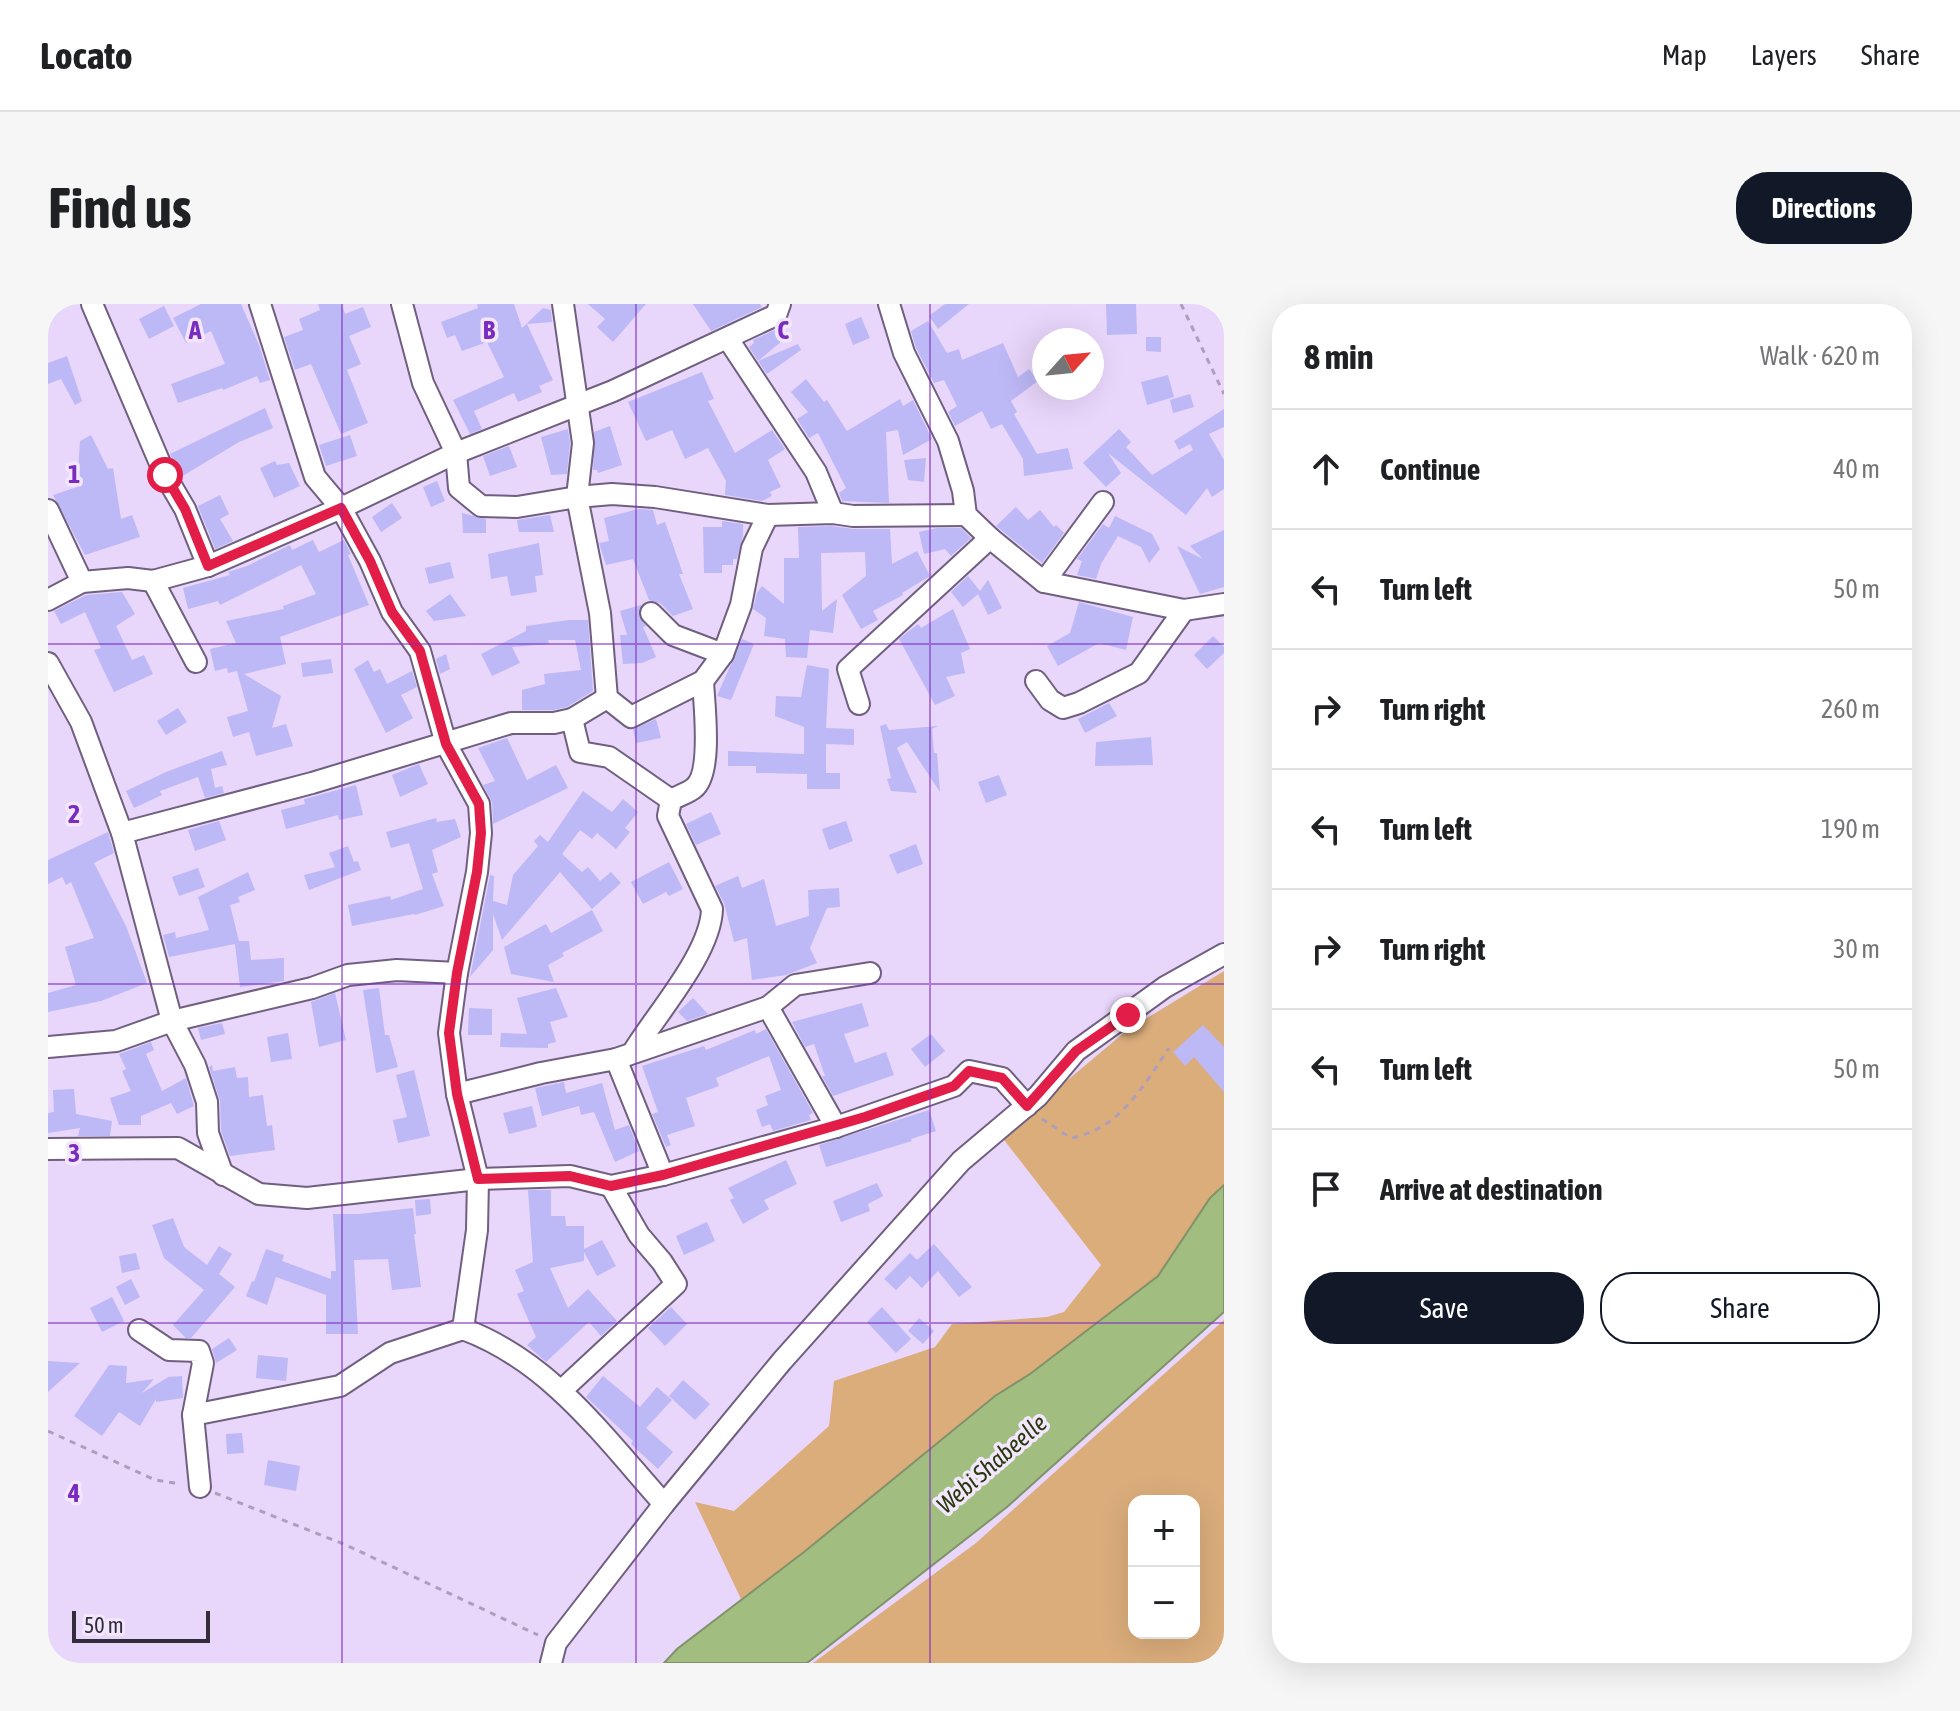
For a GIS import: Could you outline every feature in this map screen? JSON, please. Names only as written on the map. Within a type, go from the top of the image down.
[{"type":"street","points":[[92,304],[165,475],[185,509],[208,566]]},
{"type":"street","points":[[260,304],[315,477],[341,508],[370,561],[392,612],[420,651],[446,744],[479,804],[481,833],[477,872],[449,1033],[457,1094],[478,1179],[477,1230],[463,1329]]},
{"type":"street","points":[[402,304],[423,383],[456,453],[459,488],[481,506],[517,507],[612,494],[655,497],[768,515],[966,515]]},
{"type":"street","points":[[563,304],[583,443],[577,497],[600,613],[607,698],[631,717],[703,681],[723,654],[741,605],[752,548],[768,515]]},
{"type":"street","points":[[48,600],[82,582],[128,578],[153,581],[208,566],[456,453],[576,406],[728,339],[776,315],[780,304]]},
{"type":"street","points":[[889,304],[904,353],[948,441],[963,491],[966,515],[990,538],[1044,582],[1184,610],[1224,604]]},
{"type":"street","points":[[728,339],[816,472],[833,513]]},
{"type":"street","points":[[1044,582],[1103,502]]},
{"type":"street","points":[[48,510],[82,582]]},
{"type":"street","points":[[859,704],[848,669],[990,538]]},
{"type":"street","points":[[153,581],[196,662]]},
{"type":"street","points":[[1036,681],[1050,700],[1063,708],[1079,703],[1139,673],[1184,610]]},
{"type":"street","points":[[651,613],[673,635],[723,654]]},
{"type":"street","points":[[48,663],[81,722],[122,833],[172,1021],[195,1065],[207,1102],[208,1133],[223,1175]]},
{"type":"street","points":[[671,800],[696,787],[703,774],[703,681]]},
{"type":"street","points":[[122,833],[446,744],[511,723],[554,723],[572,719],[607,698]]},
{"type":"street","points":[[572,719],[580,752],[609,757],[671,800]]},
{"type":"street","points":[[625,1056],[690,968],[712,921],[712,909],[668,816],[671,800]]},
{"type":"street","points":[[554,1653],[664,1504],[782,1361],[961,1161],[1027,1106],[1076,1051],[1165,987],[1224,954]]},
{"type":"street","points":[[49,1045],[116,1041],[172,1021],[312,988],[348,975],[397,970],[457,973]]},
{"type":"street","points":[[457,1094],[625,1056],[768,1007],[795,985],[870,973]]},
{"type":"street","points":[[768,1007],[836,1127]]},
{"type":"street","points":[[625,1056],[663,1175]]},
{"type":"street","points":[[48,1149],[178,1148],[259,1194],[307,1198],[478,1179],[570,1176],[611,1186],[663,1175],[836,1127],[954,1086],[969,1071],[1002,1078],[1027,1106]]},
{"type":"street","points":[[562,1390],[676,1284],[639,1235],[611,1186]]},
{"type":"street","points":[[193,1415],[340,1386],[390,1353],[463,1329],[512,1351],[562,1390],[664,1504]]},
{"type":"street","points":[[139,1330],[169,1350],[199,1351],[203,1363],[193,1415],[200,1487]]},
{"type":"path","points":[[1181,304],[1224,394]]},
{"type":"path","points":[[1027,1106],[1071,1138],[1082,1136],[1120,1115],[1169,1048]]},
{"type":"path","points":[[48,1431],[155,1480],[200,1487],[346,1545],[554,1653]]},
{"type":"shaded area","points":[[1224,971],[1224,1185],[1210,1199],[1158,1276],[1030,1374],[995,1396],[804,1552],[741,1599],[695,1502],[734,1511],[829,1426],[834,1381],[935,1347],[952,1324],[1047,1317],[1064,1312],[1101,1265],[1001,1136],[1126,1031]]},
{"type":"shaded area","points":[[1224,1320],[1224,1663],[813,1663],[976,1543]]},
{"type":"water","name":"Webi Shabeelle","points":[[1224,1185],[1224,1312],[1007,1507],[807,1663],[664,1663],[677,1649],[804,1552],[995,1396],[1030,1374],[1158,1276],[1210,1198]]},
{"type":"building","points":[[201,304],[241,304],[270,380],[260,383],[257,376],[178,403],[171,384],[225,364],[211,331],[186,343],[173,318]]},
{"type":"building","points":[[318,304],[342,304],[345,314],[363,307],[371,327],[349,336],[361,364],[347,370],[368,423],[341,434],[311,364],[295,370],[284,337],[303,330],[299,319],[320,310]]},
{"type":"building","points":[[477,304],[514,304],[522,328],[543,308],[551,310],[552,322],[527,324],[553,380],[539,386],[542,392],[518,402],[514,393],[474,411],[482,429],[470,434],[453,400],[504,377],[487,342],[462,351],[455,335],[447,338],[441,322],[478,308]]},
{"type":"building","points":[[588,304],[646,304],[613,342],[597,327],[605,319]]},
{"type":"building","points":[[693,304],[760,304],[762,307],[711,331]]},
{"type":"building","points":[[945,304],[969,304],[938,329],[929,316]]},
{"type":"building","points":[[1106,304],[1136,304],[1137,334],[1107,335]]},
{"type":"building","points":[[164,306],[174,326],[149,339],[139,319]]},
{"type":"building","points":[[861,317],[870,338],[853,345],[845,324]]},
{"type":"building","points":[[928,321],[947,353],[959,349],[962,360],[1003,343],[1018,377],[1029,369],[1032,373],[1032,385],[1011,401],[1017,412],[1014,414],[1037,454],[1068,448],[1073,469],[1024,476],[1023,459],[1002,424],[991,429],[982,411],[955,426],[948,412],[957,406],[944,380],[934,383],[911,331]]},
{"type":"building","points":[[783,326],[789,335],[758,361],[749,347],[753,340]]},
{"type":"building","points":[[1146,337],[1161,337],[1161,352],[1146,351]]},
{"type":"building","points":[[798,344],[801,350],[767,374],[758,361]]},
{"type":"building","points":[[67,356],[82,401],[75,405],[61,379],[48,384],[48,363]]},
{"type":"building","points":[[702,372],[714,399],[708,401],[735,453],[772,430],[785,449],[768,460],[781,487],[770,492],[772,496],[762,501],[725,495],[726,481],[708,448],[685,459],[672,430],[646,441],[628,402]]},
{"type":"building","points":[[1168,375],[1174,397],[1147,405],[1141,382]]},
{"type":"building","points":[[806,379],[824,402],[827,400],[847,431],[900,399],[903,406],[913,400],[932,439],[903,455],[898,430],[886,432],[889,503],[842,501],[839,493],[846,488],[818,433],[809,438],[797,419],[808,412],[791,392]]},
{"type":"building","points":[[1190,394],[1194,407],[1173,413],[1170,400]]},
{"type":"building","points":[[265,408],[273,428],[239,442],[181,477],[170,454]]},
{"type":"building","points":[[1224,409],[1224,427],[1209,434],[1224,460],[1224,489],[1212,497],[1207,488],[1186,515],[1108,453],[1121,473],[1106,487],[1083,463],[1119,429],[1131,442],[1126,447],[1152,475],[1193,450],[1190,444],[1179,450],[1174,441]]},
{"type":"building","points":[[610,426],[622,465],[598,473],[593,470],[594,432]]},
{"type":"building","points":[[568,429],[567,474],[551,475],[541,437]]},
{"type":"building","points":[[91,435],[108,469],[113,468],[121,519],[132,515],[140,537],[85,555],[53,495],[77,487],[80,441]]},
{"type":"building","points":[[350,435],[357,456],[326,466],[319,445]]},
{"type":"building","points":[[509,446],[517,467],[490,476],[483,456]]},
{"type":"building","points":[[926,458],[924,482],[908,480],[904,460]]},
{"type":"building","points":[[275,461],[277,465],[289,463],[300,486],[274,498],[260,468]]},
{"type":"building","points":[[437,481],[445,501],[431,507],[423,487]]},
{"type":"building","points":[[220,495],[229,514],[220,519],[233,541],[215,549],[198,506]]},
{"type":"building","points":[[392,503],[402,518],[381,532],[372,517]]},
{"type":"building","points":[[1016,507],[1028,520],[1040,510],[1054,527],[1056,525],[1064,533],[1042,563],[996,526]]},
{"type":"building","points":[[638,509],[653,510],[657,525],[665,522],[683,574],[679,574],[693,609],[673,616],[660,603],[649,600],[633,559],[606,565],[599,543],[609,541],[604,518]]},
{"type":"building","points":[[462,513],[486,519],[486,533],[463,533]]},
{"type":"building","points":[[550,515],[554,532],[519,532],[517,520]]},
{"type":"building","points":[[1115,516],[1152,534],[1160,549],[1149,563],[1141,547],[1118,536],[1096,579],[1077,575],[1082,561],[1077,559],[1103,524],[1109,528]]},
{"type":"building","points":[[722,521],[743,524],[737,559],[733,559],[733,565],[722,565],[722,573],[704,573],[703,527],[722,527]]},
{"type":"building","points":[[798,527],[890,529],[892,564],[917,551],[930,576],[873,611],[878,620],[861,629],[842,595],[866,576],[865,552],[821,553],[822,611],[837,599],[833,633],[810,630],[807,658],[786,657],[785,639],[764,636],[766,618],[753,609],[757,593],[762,586],[784,604],[784,558],[799,558]]},
{"type":"building","points":[[961,528],[971,538],[951,556],[945,549],[924,554],[919,532]]},
{"type":"building","points":[[1224,530],[1224,587],[1200,594],[1177,546],[1203,559],[1190,546]]},
{"type":"building","points":[[313,540],[319,552],[344,540],[369,605],[280,637],[286,664],[244,674],[281,696],[272,728],[286,724],[293,746],[256,756],[249,732],[233,737],[227,717],[248,711],[237,671],[228,673],[227,668],[215,671],[210,649],[236,643],[226,621],[284,609],[283,606],[316,594],[301,565],[220,605],[218,601],[188,609],[183,588],[230,575],[228,572],[290,545],[292,550]]},
{"type":"building","points":[[539,543],[543,575],[535,576],[537,592],[511,596],[507,576],[491,579],[488,554]]},
{"type":"building","points":[[450,562],[454,578],[429,584],[425,568]]},
{"type":"building","points":[[968,576],[980,591],[988,580],[1002,608],[988,615],[978,594],[963,607],[951,592]]},
{"type":"building","points":[[122,592],[135,614],[116,626],[132,660],[144,655],[153,674],[114,692],[94,650],[101,648],[85,612],[61,624],[54,611],[86,595]]},
{"type":"building","points":[[450,594],[466,616],[434,621],[426,611]]},
{"type":"building","points":[[1079,602],[1133,617],[1126,650],[1099,643],[1058,666],[1047,646],[1070,633]]},
{"type":"building","points":[[641,605],[639,617],[646,626],[643,627],[656,657],[642,663],[623,664],[620,635],[627,635],[620,611]]},
{"type":"building","points":[[953,609],[970,649],[961,653],[965,673],[946,677],[955,696],[935,705],[899,639],[918,624],[921,628]]},
{"type":"building","points":[[588,620],[593,691],[567,707],[522,710],[522,690],[545,684],[544,674],[581,670],[575,640],[548,640],[549,644],[512,647],[520,663],[492,676],[481,654],[526,631],[526,626]]},
{"type":"building","points":[[1213,636],[1224,647],[1224,653],[1207,669],[1194,655]]},
{"type":"building","points":[[742,639],[754,644],[731,700],[717,696]]},
{"type":"building","points":[[446,654],[450,669],[440,674],[436,659]]},
{"type":"building","points":[[331,659],[333,673],[303,677],[301,663]]},
{"type":"building","points":[[368,660],[374,672],[380,669],[387,684],[412,671],[417,687],[401,695],[413,718],[386,733],[354,669]]},
{"type":"building","points":[[807,665],[829,669],[826,728],[854,729],[854,745],[826,744],[826,773],[840,773],[840,789],[807,789],[807,774],[756,773],[756,766],[728,766],[728,751],[804,754],[804,727],[775,716],[776,696],[801,697]]},
{"type":"building","points":[[1109,703],[1117,716],[1085,733],[1078,719]]},
{"type":"building","points":[[178,708],[187,722],[166,735],[157,721]]},
{"type":"building","points":[[656,719],[661,738],[636,743],[633,729]]},
{"type":"building","points":[[886,724],[889,730],[938,726],[932,729],[940,792],[907,742],[897,748],[917,793],[891,791],[880,726]]},
{"type":"building","points":[[1151,737],[1153,765],[1095,766],[1096,742]]},
{"type":"building","points":[[507,738],[527,780],[556,765],[568,788],[493,824],[492,802],[483,785],[495,781],[478,748]]},
{"type":"building","points":[[222,751],[227,765],[211,769],[215,788],[222,786],[224,793],[205,798],[198,777],[160,791],[162,795],[134,808],[126,791]]},
{"type":"building","points":[[419,764],[428,784],[400,797],[392,775]]},
{"type":"building","points":[[999,775],[1007,795],[986,803],[978,782]]},
{"type":"building","points":[[356,785],[363,815],[339,820],[338,815],[286,829],[281,810],[305,804],[304,799]]},
{"type":"building","points":[[583,791],[612,812],[623,799],[638,812],[625,828],[630,832],[616,849],[597,833],[592,839],[580,830],[562,854],[582,872],[588,867],[600,881],[611,872],[621,883],[592,909],[560,872],[502,940],[493,914],[493,950],[470,977],[490,875],[494,876],[493,901],[507,905],[513,875],[538,846],[534,841],[540,835],[548,842]]},
{"type":"building","points":[[711,812],[721,834],[696,845],[686,824]]},
{"type":"building","points":[[436,818],[437,822],[455,819],[461,837],[432,850],[438,872],[432,874],[444,906],[415,915],[352,926],[348,905],[390,896],[391,900],[423,889],[409,843],[391,848],[386,832]]},
{"type":"building","points":[[219,821],[226,840],[195,851],[188,830]]},
{"type":"building","points":[[846,821],[853,841],[829,850],[822,829]]},
{"type":"building","points":[[108,832],[114,853],[94,863],[126,926],[147,983],[101,1001],[48,1012],[48,993],[76,985],[65,947],[94,938],[71,882],[66,885],[62,877],[48,884],[48,860]]},
{"type":"building","points":[[916,844],[923,864],[897,874],[889,855]]},
{"type":"building","points":[[348,846],[361,870],[309,890],[304,875],[335,867],[329,853]]},
{"type":"building","points":[[669,862],[683,889],[669,896],[666,892],[643,904],[631,882]]},
{"type":"building","points":[[198,868],[205,887],[179,896],[172,877]]},
{"type":"building","points":[[248,872],[255,890],[238,897],[240,902],[230,905],[239,941],[249,941],[251,960],[284,958],[284,981],[240,987],[235,944],[169,957],[163,935],[175,932],[176,938],[209,930],[198,897]]},
{"type":"building","points":[[738,876],[742,888],[764,879],[776,926],[809,916],[808,890],[839,888],[840,907],[827,908],[810,948],[817,963],[786,975],[752,980],[747,938],[734,942],[724,903],[715,886]]},
{"type":"building","points":[[592,910],[603,931],[562,953],[564,956],[548,965],[554,982],[511,974],[504,947],[546,924],[551,933]]},
{"type":"building","points":[[379,988],[385,1035],[389,1035],[398,1067],[376,1073],[363,990]]},
{"type":"building","points":[[556,988],[568,1017],[550,1022],[556,1042],[548,1044],[548,1048],[500,1047],[501,1033],[527,1034],[517,998]]},
{"type":"building","points":[[335,993],[346,1040],[319,1047],[311,1002]]},
{"type":"building","points":[[693,998],[708,1014],[687,1021],[678,1012]]},
{"type":"building","points":[[862,1003],[869,1026],[844,1034],[855,1063],[886,1052],[894,1075],[833,1096],[822,1076],[825,1076],[814,1044],[805,1047],[792,1022]]},
{"type":"building","points":[[469,1008],[492,1009],[492,1035],[468,1035]]},
{"type":"building","points":[[222,1023],[225,1034],[201,1040],[198,1028]]},
{"type":"building","points":[[1203,1025],[1224,1047],[1224,1092],[1194,1057],[1185,1066],[1173,1052]]},
{"type":"building","points":[[766,1029],[813,1113],[809,1115],[811,1120],[773,1131],[770,1124],[762,1127],[756,1110],[768,1105],[765,1096],[781,1090],[769,1056],[716,1078],[719,1086],[686,1098],[695,1126],[667,1135],[671,1145],[666,1147],[652,1114],[658,1112],[642,1066],[704,1046],[706,1050],[755,1030],[756,1034]]},
{"type":"building","points":[[288,1033],[292,1059],[271,1062],[267,1037]]},
{"type":"building","points":[[931,1034],[945,1051],[925,1067],[911,1049]]},
{"type":"building","points":[[151,1042],[154,1050],[146,1054],[162,1091],[186,1078],[194,1106],[177,1114],[171,1103],[141,1116],[141,1125],[119,1125],[110,1098],[131,1091],[119,1054]]},
{"type":"building","points":[[212,1065],[213,1071],[235,1067],[237,1078],[248,1077],[249,1097],[263,1095],[267,1126],[272,1125],[275,1150],[230,1156],[221,1131],[220,1101],[209,1067]]},
{"type":"building","points":[[414,1070],[430,1136],[398,1143],[393,1120],[407,1117],[396,1075]]},
{"type":"building","points":[[564,1082],[566,1093],[602,1083],[615,1130],[629,1125],[639,1151],[615,1162],[594,1112],[581,1115],[579,1106],[542,1116],[535,1088]]},
{"type":"building","points":[[74,1089],[76,1114],[112,1121],[110,1136],[78,1136],[80,1128],[48,1133],[48,1113],[54,1112],[53,1090]]},
{"type":"building","points":[[532,1106],[537,1127],[509,1134],[503,1113]]},
{"type":"building","points":[[929,1110],[936,1131],[826,1167],[819,1145]]},
{"type":"building","points":[[786,1160],[797,1184],[764,1200],[769,1209],[743,1224],[730,1200],[734,1198],[728,1188]]},
{"type":"building","points":[[877,1183],[883,1196],[868,1204],[870,1211],[841,1222],[833,1201]]},
{"type":"building","points":[[528,1190],[551,1190],[551,1216],[565,1216],[566,1226],[584,1226],[584,1249],[602,1240],[616,1266],[597,1276],[584,1252],[584,1261],[550,1268],[568,1308],[588,1289],[617,1321],[601,1336],[589,1322],[546,1362],[527,1345],[536,1337],[517,1294],[524,1291],[515,1270],[533,1262]]},
{"type":"building","points":[[430,1199],[431,1214],[416,1216],[415,1200]]},
{"type":"building","points":[[413,1208],[421,1287],[392,1290],[388,1259],[354,1260],[358,1334],[326,1334],[326,1295],[276,1277],[267,1305],[246,1296],[266,1249],[284,1255],[282,1261],[331,1279],[331,1271],[336,1271],[333,1214]]},
{"type":"building","points":[[173,1218],[184,1247],[207,1265],[219,1246],[232,1254],[219,1274],[235,1287],[191,1338],[186,1338],[173,1325],[204,1290],[164,1258],[152,1225]]},
{"type":"building","points":[[707,1222],[715,1241],[684,1255],[676,1236]]},
{"type":"building","points":[[934,1244],[972,1287],[959,1297],[938,1271],[922,1288],[910,1276],[896,1290],[884,1279],[910,1253],[917,1260]]},
{"type":"building","points":[[136,1253],[140,1269],[122,1273],[119,1256]]},
{"type":"building","points":[[131,1279],[140,1297],[125,1305],[116,1287]]},
{"type":"building","points":[[112,1297],[124,1321],[102,1332],[90,1308]]},
{"type":"building","points":[[671,1307],[687,1324],[665,1346],[648,1328]]},
{"type":"building","points":[[882,1307],[911,1339],[896,1353],[867,1322]]},
{"type":"building","points":[[919,1318],[934,1331],[923,1344],[908,1331]]},
{"type":"building","points":[[229,1338],[237,1350],[216,1363],[212,1349]]},
{"type":"building","points":[[258,1355],[288,1358],[286,1381],[256,1378]]},
{"type":"building","points":[[48,1361],[80,1363],[48,1392]]},
{"type":"building","points":[[109,1365],[127,1366],[126,1383],[154,1379],[142,1393],[170,1376],[182,1376],[183,1398],[156,1402],[156,1399],[140,1426],[119,1412],[102,1436],[74,1416]]},
{"type":"building","points":[[603,1376],[640,1407],[657,1387],[672,1400],[646,1428],[673,1452],[658,1469],[586,1397]]},
{"type":"building","points":[[683,1380],[710,1404],[695,1420],[669,1396]]},
{"type":"building","points":[[242,1433],[244,1453],[227,1454],[226,1434]]},
{"type":"building","points":[[268,1460],[300,1466],[296,1491],[264,1485]]},
{"type":"route","points":[[165,475],[185,509],[208,566],[341,508],[370,561],[392,612],[420,651],[446,744],[479,804],[481,833],[477,872],[449,1033],[457,1094],[478,1179],[570,1176],[611,1186],[663,1175],[836,1127],[954,1086],[969,1071],[1002,1078],[1027,1106],[1076,1051],[1128,1015]]}]
